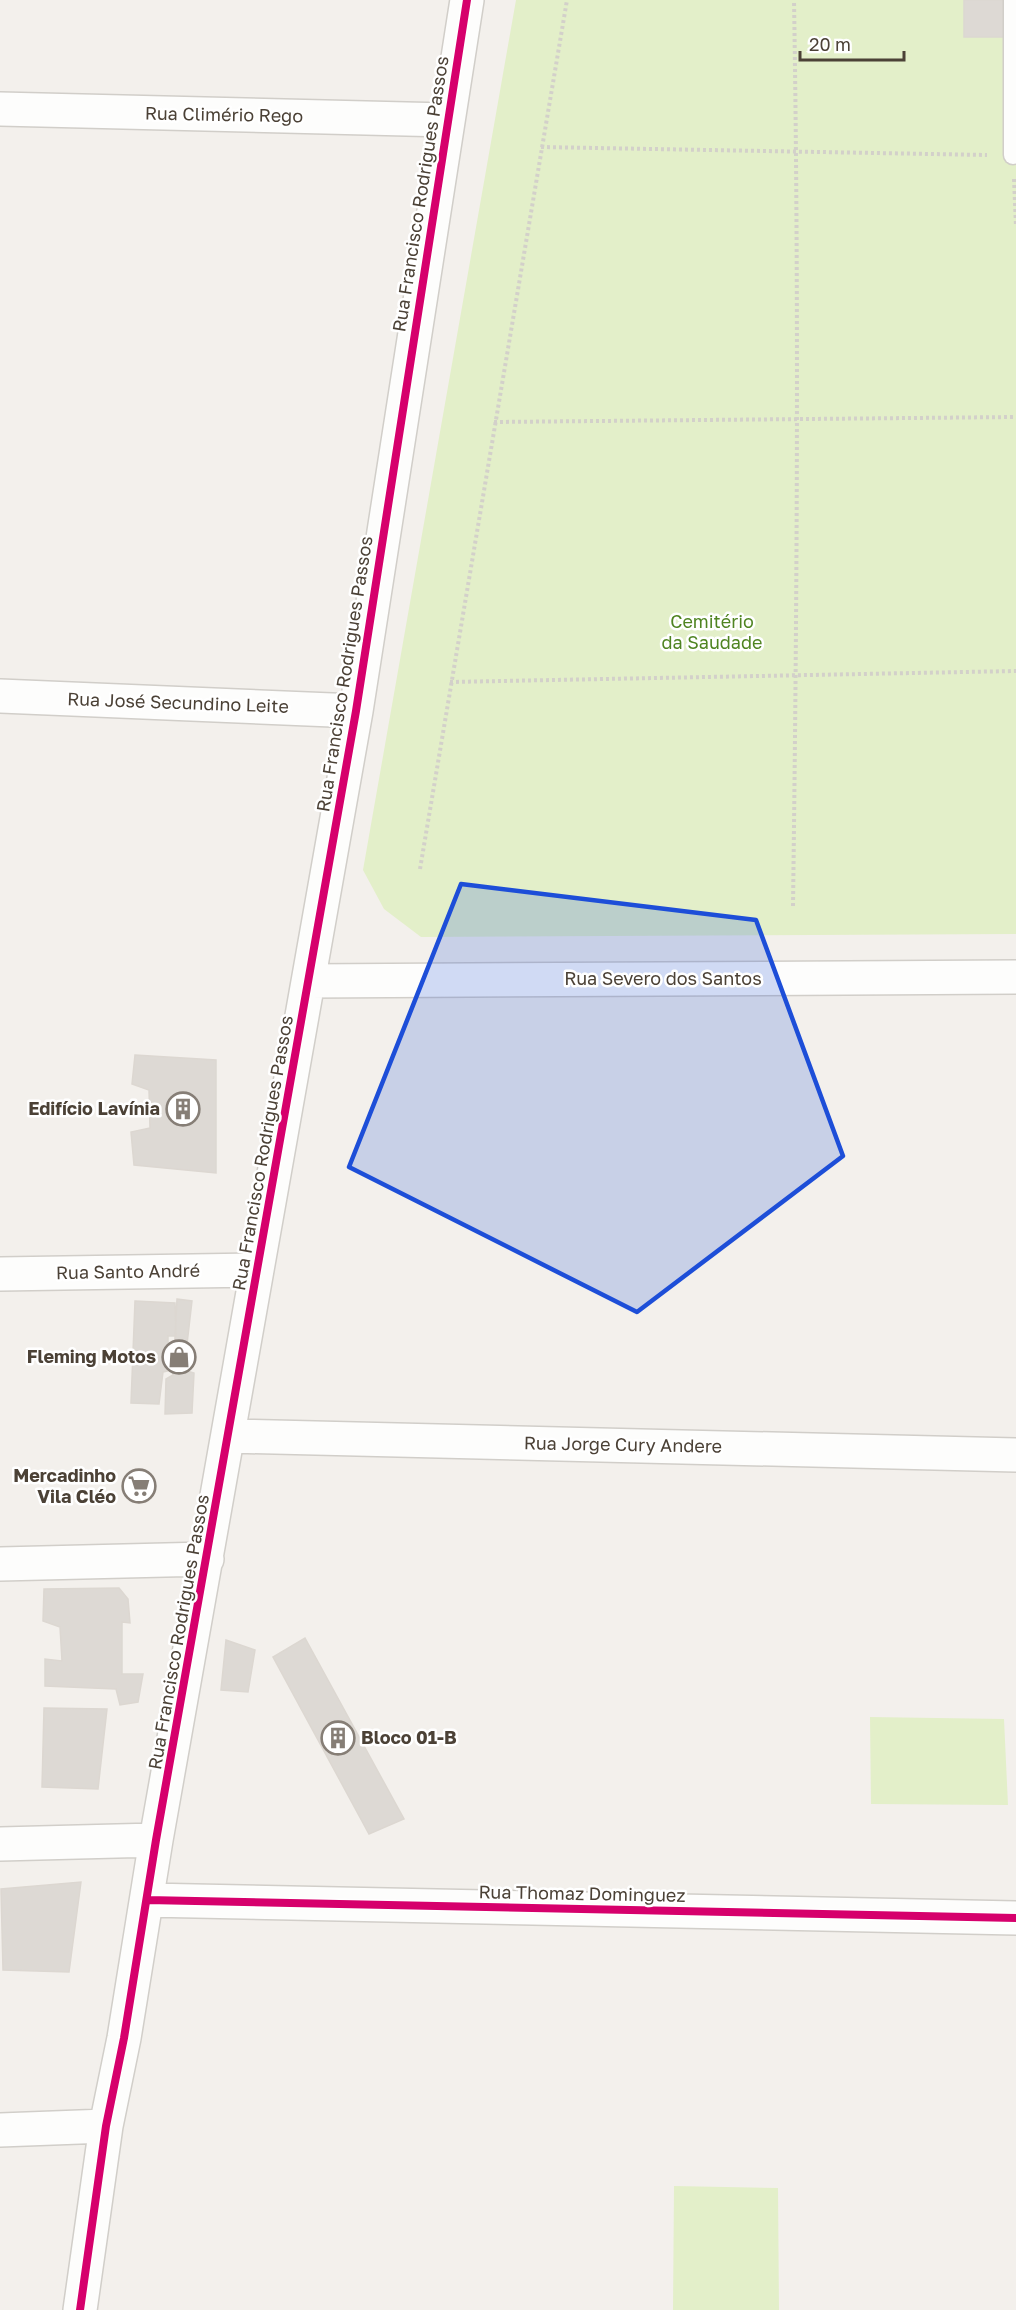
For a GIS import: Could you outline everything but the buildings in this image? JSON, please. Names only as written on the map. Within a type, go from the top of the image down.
[{"type":"street","name":"Rua Francisco Rodrigues Passos","points":[[80,2310],[106,2126],[230,1436],[257,1270],[356,711],[467,0]]},
{"type":"street","name":"Rua Climério Rego","points":[[0,110],[447,120]]},
{"type":"street","name":"Rua José Secundino Leite","points":[[0,696],[356,711]]},
{"type":"street","name":"Rua Severo dos Santos","points":[[309,981],[1016,977]]},
{"type":"street","name":"Rua Santo André","points":[[0,1274],[257,1270]]},
{"type":"street","name":"Rua Jorge Cury Andere","points":[[230,1436],[1016,1455]]},
{"type":"street","points":[[0,1564],[207,1559]]},
{"type":"street","points":[[0,1844],[156,1840]]},
{"type":"street","name":"Rua Thomaz Dominguez","points":[[147,1900],[1016,1918]]},
{"type":"street","points":[[0,2130],[106,2126]]},
{"type":"lane","points":[[1013,0],[1015,30],[1013,155]]},
{"type":"path","points":[[420,869],[567,0]]},
{"type":"path","points":[[793,906],[796,675],[794,0]]},
{"type":"path","points":[[541,147],[1013,155],[1016,226]]},
{"type":"path","points":[[494,422],[1016,417]]},
{"type":"path","points":[[450,682],[1016,670]]},
{"type":"highlighted area","points":[[461,884],[756,920],[843,1156],[637,1312],[349,1167]]},
{"type":"green space","name":"Cemitério da Saudade","points":[[516,0],[1016,0],[1016,934],[421,937],[384,909],[363,870]]},
{"type":"green space","points":[[870,1717],[1004,1719],[1008,1805],[871,1804]]},
{"type":"green space","points":[[674,2186],[778,2188],[779,2310],[673,2310]]},
{"type":"cycle path","points":[[80,2310],[106,2126],[124,2038],[156,1840],[356,711],[467,0]]},
{"type":"cycle path","points":[[147,1900],[1016,1918]]},
{"type":"place","name":"Edifício Lavínia","points":[[183,1109]]},
{"type":"place","name":"Fleming Motos","points":[[179,1357]]},
{"type":"place","name":"Mercadinho Vila Cléo","points":[[139,1486]]},
{"type":"place","name":"Bloco 01-B","points":[[338,1738]]}]
